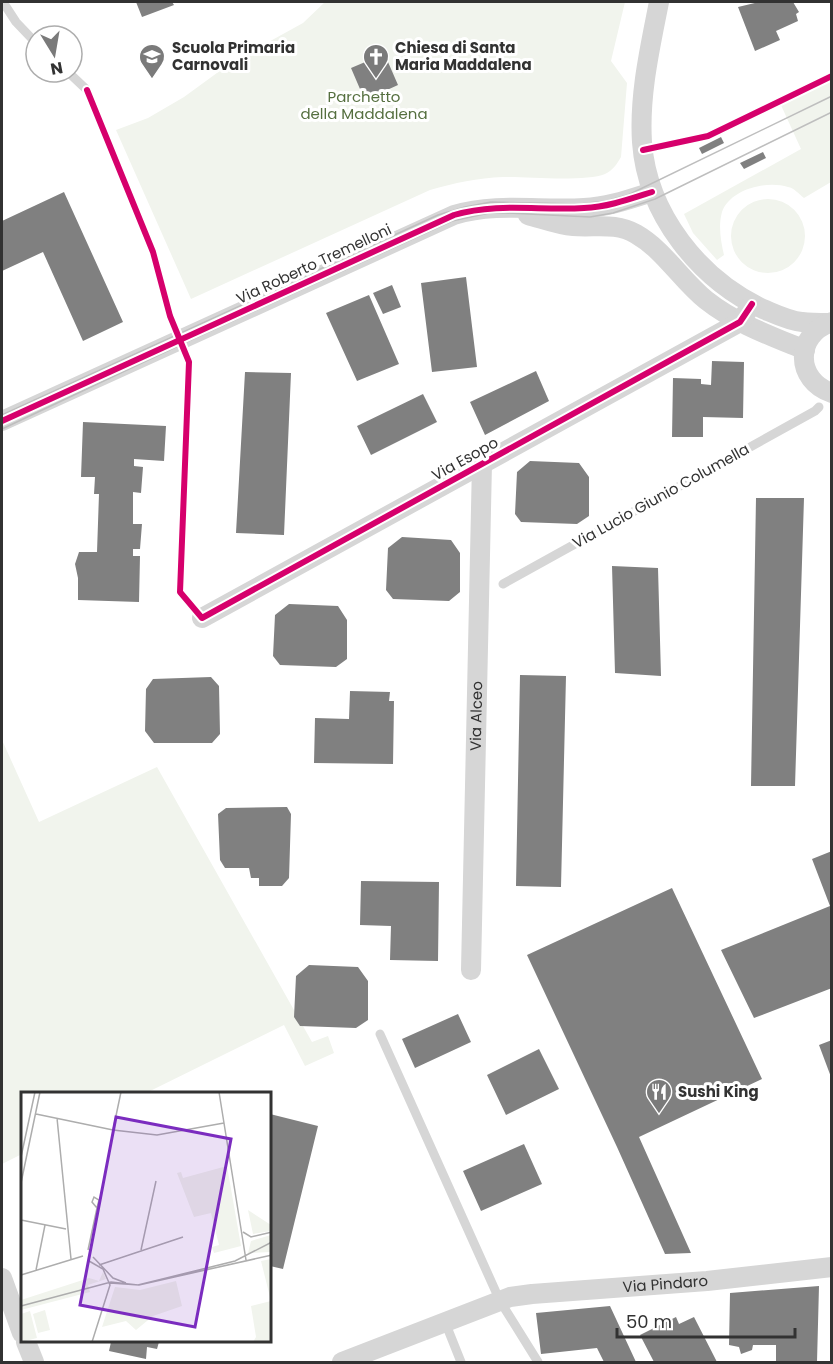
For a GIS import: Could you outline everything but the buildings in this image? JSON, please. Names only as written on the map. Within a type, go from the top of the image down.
[{"type":"street","points":[[659,2],[643,96],[642,143],[652,192],[668,222],[692,255],[723,284],[752,304],[795,321],[830,323]]},
{"type":"street","name":"Via Roberto Tremelloni","points":[[2,420],[454,215],[484,208],[607,206],[652,192]]},
{"type":"street","points":[[484,208],[513,211],[572,226],[613,226],[638,235],[653,246],[707,301],[740,322],[804,350]]},
{"type":"street","points":[[740,322],[752,304]]},
{"type":"street","name":"Via Esopo","points":[[202,618],[740,322]]},
{"type":"street","points":[[825,400],[819,387],[809,378],[804,365],[804,350],[810,337],[820,327],[830,323]]},
{"type":"street","name":"Via Alceo","points":[[471,970],[482,463]]},
{"type":"street","name":"Via Pindaro","points":[[342,1362],[500,1301],[532,1294],[707,1281],[831,1267]]},
{"type":"street","points":[[2,1278],[21,1330]]},
{"type":"street","points":[[27,1343],[34,1362]]},
{"type":"lane","points":[[3,2],[24,30]]},
{"type":"lane","points":[[81,84],[87,90]]},
{"type":"lane","name":"Via Lucio Giunio Columella","points":[[503,584],[815,411],[825,400]]},
{"type":"lane","points":[[380,1034],[500,1301],[538,1362]]},
{"type":"lane","points":[[445,1322],[461,1362]]},
{"type":"green space","name":"Parchetto della Maddalena","points":[[325,2],[625,2],[611,61],[627,83],[621,157],[605,174],[585,178],[503,177],[466,181],[430,190],[191,299],[116,130],[148,118],[184,97],[232,62],[303,23]]},
{"type":"green space","points":[[831,78],[831,182],[804,198],[794,190],[779,185],[750,188],[733,197],[722,212],[720,228],[724,255],[717,260],[693,233],[684,214],[801,149],[780,103]]},
{"type":"green space","points":[[768,199],[782,202],[794,210],[802,222],[805,236],[802,250],[794,262],[782,270],[768,273],[754,270],[742,262],[734,250],[731,236],[734,222],[742,210],[754,202]]},
{"type":"green space","points":[[2,740],[39,822],[157,767],[312,1042],[328,1036],[334,1053],[305,1066],[284,1025],[148,1092],[21,1092],[21,1154],[2,1164]]},
{"type":"tram line","points":[[2,415],[438,215],[491,202],[580,204],[606,201],[628,195],[832,96]]},
{"type":"tram line","points":[[2,429],[452,221],[489,213],[590,217],[613,213],[655,199],[832,112]]},
{"type":"cycle path","points":[[643,150],[708,136],[832,76]]},
{"type":"cycle path","points":[[87,90],[153,252],[170,316],[189,362],[180,592],[202,618],[740,322],[752,304]]},
{"type":"cycle path","points":[[2,421],[454,215],[486,209],[568,209],[602,206],[652,192]]},
{"type":"place","name":"Scuola Primaria Carnovali","points":[[152,80]]},
{"type":"place","name":"Chiesa di Santa Maria Maddalena","points":[[376,80]]},
{"type":"place","name":"Sushi King","points":[[659,1115]]}]
